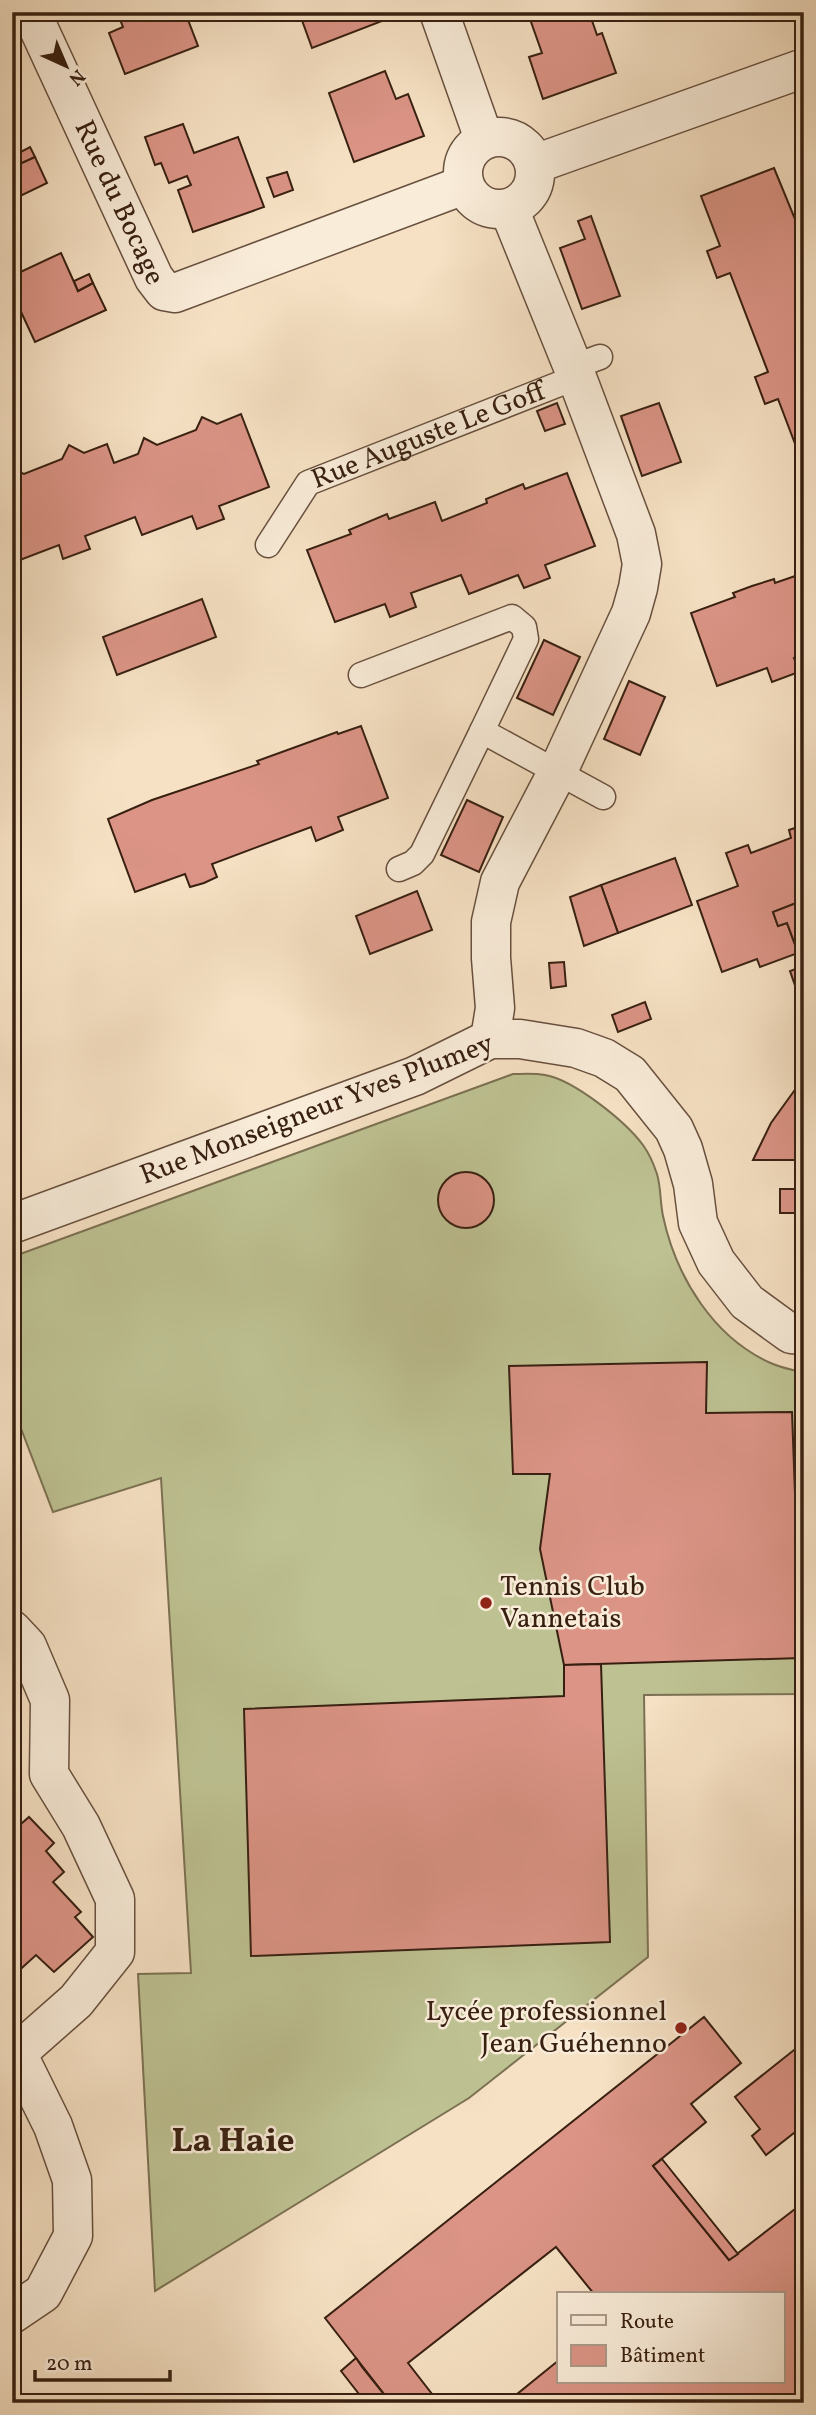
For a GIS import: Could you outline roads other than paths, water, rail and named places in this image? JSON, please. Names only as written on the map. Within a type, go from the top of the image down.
[{"type":"street","name":"Rue du Bocage","points":[[31,12],[154,278],[164,291],[175,293],[464,185]]},
{"type":"street","points":[[439,12],[484,139]]},
{"type":"street","points":[[535,164],[804,68]]},
{"type":"street","points":[[505,137],[524,145],[535,164],[535,183],[526,199],[509,209],[491,209],[474,201],[464,185],[462,167],[470,151],[484,139],[505,137]]},
{"type":"street","name":"Rue Auguste Le Goff","points":[[489,1039],[495,1008],[491,922],[500,882],[558,771],[631,613],[642,564],[636,534],[583,367],[509,209]]},
{"type":"street","name":"Rue Monseigneur Yves Plumey","points":[[12,1224],[415,1076],[489,1039],[520,1039],[576,1048],[604,1058],[630,1074],[674,1129],[693,1184],[698,1223],[716,1262],[747,1302],[791,1334],[804,1335]]},
{"type":"street","points":[[12,1630],[27,1646],[50,1700],[49,1774],[80,1826],[116,1899],[115,1952],[76,2001],[14,2051],[53,2126],[72,2180],[74,2236],[43,2293],[12,2314]]},
{"type":"lane","name":"Rue Auguste Le Goff","points":[[268,545],[308,483],[583,367]]},
{"type":"lane","points":[[361,675],[512,617],[524,627],[526,639],[422,854],[413,863],[400,869]]},
{"type":"lane","points":[[482,731],[603,797]]},
{"type":"place","name":"Tennis Club Vannetais","points":[[486,1603]]},
{"type":"place","name":"Lycée professionnel Jean Guéhenno","points":[[681,2028]]},
{"type":"district","name":"La Haie","points":[[233,2142]]}]
